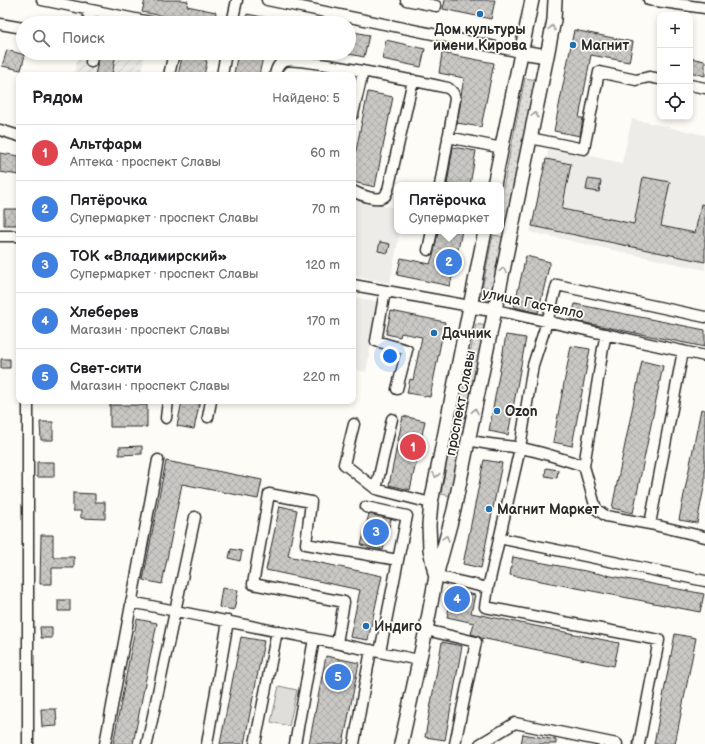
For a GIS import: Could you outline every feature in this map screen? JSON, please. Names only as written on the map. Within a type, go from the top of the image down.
[{"type":"main road","points":[[495,182],[532,0]]},
{"type":"main road","name":"проспект Славы","points":[[405,743],[419,660],[436,576],[454,510],[495,310],[506,228],[530,138],[554,20],[556,0]]},
{"type":"main road","points":[[521,52],[547,56]]},
{"type":"main road","name":"проспект Славы","points":[[436,576],[430,549],[429,525],[431,503],[484,234]]},
{"type":"main road","name":"улица Гастелло","points":[[470,306],[495,310]]},
{"type":"street","points":[[42,0],[80,5],[118,16]]},
{"type":"street","points":[[234,16],[237,0]]},
{"type":"street","points":[[267,0],[345,16]]},
{"type":"street","points":[[406,0],[436,6]]},
{"type":"street","points":[[649,0],[705,8]]},
{"type":"street","points":[[80,5],[88,16]]},
{"type":"street","points":[[356,18],[521,52]]},
{"type":"street","points":[[0,24],[16,27]]},
{"type":"street","points":[[170,72],[172,60]]},
{"type":"street","points":[[223,72],[225,60]]},
{"type":"street","points":[[276,72],[282,63],[286,61],[318,64],[413,80],[448,88],[453,91],[455,99],[440,182]]},
{"type":"street","points":[[356,101],[363,71]]},
{"type":"street","points":[[530,138],[584,148],[599,72],[636,80],[649,77],[657,78]]},
{"type":"street","points":[[395,182],[413,80]]},
{"type":"street","points":[[693,86],[705,88]]},
{"type":"street","points":[[0,130],[16,135]]},
{"type":"street","points":[[448,137],[502,148]]},
{"type":"street","points":[[356,192],[372,198],[382,198],[393,191]]},
{"type":"street","points":[[428,250],[431,234]]},
{"type":"street","points":[[0,236],[16,236]]},
{"type":"street","points":[[639,744],[659,640],[485,607],[520,448],[533,365],[557,285],[705,317]]},
{"type":"street","name":"улица Гастелло","points":[[356,286],[470,306]]},
{"type":"street","points":[[385,291],[376,341],[407,350],[398,389]]},
{"type":"street","name":"улица Гастелло","points":[[495,310],[705,356]]},
{"type":"street","points":[[606,334],[584,466],[596,509],[606,516],[650,524],[705,537]]},
{"type":"street","points":[[650,524],[683,351]]},
{"type":"street","points":[[28,404],[28,744]]},
{"type":"street","points":[[166,418],[168,404]]},
{"type":"street","points":[[208,417],[210,404]]},
{"type":"street","points":[[376,489],[392,419]]},
{"type":"street","points":[[354,424],[344,464],[376,489],[431,503]]},
{"type":"street","points":[[469,440],[478,443],[520,448],[584,466]]},
{"type":"street","points":[[105,744],[158,460]]},
{"type":"street","points":[[337,644],[344,602],[253,584],[269,494],[311,502],[306,544],[398,560]]},
{"type":"street","points":[[354,744],[407,516],[366,507]]},
{"type":"street","points":[[147,744],[195,517]]},
{"type":"street","points":[[500,538],[705,581]]},
{"type":"street","points":[[436,576],[488,588]]},
{"type":"street","points":[[131,602],[277,631],[315,635],[337,644],[419,660]]},
{"type":"street","points":[[207,744],[228,621]]},
{"type":"street","points":[[426,630],[476,642],[455,744]]},
{"type":"street","points":[[255,744],[277,631]]},
{"type":"street","points":[[296,744],[315,635]]},
{"type":"street","points":[[480,744],[515,723],[617,744]]},
{"type":"shaded area","points":[[77,60],[144,60],[142,72],[75,72]]},
{"type":"shaded area","points":[[525,78],[537,80],[509,224],[504,223],[504,183]]},
{"type":"shaded area","points":[[632,119],[705,135],[705,270],[530,232],[549,147],[622,163]]},
{"type":"shaded area","points":[[356,201],[394,207],[394,234],[399,234],[390,283],[356,277]]},
{"type":"shaded area","points":[[493,235],[505,237],[492,303],[480,300]]},
{"type":"shaded area","points":[[356,298],[379,302],[366,372],[356,370]]},
{"type":"shaded area","points":[[476,324],[487,326],[467,427],[456,425]]},
{"type":"shaded area","points":[[450,445],[461,447],[452,496],[441,494]]},
{"type":"shaded area","points":[[279,686],[297,690],[289,726],[271,722]]},
{"type":"building","points":[[145,0],[182,0],[188,1],[187,6],[216,12],[215,16],[163,16],[142,12]]},
{"type":"building","name":"Дом культуры имени Кирова","points":[[445,0],[495,0],[491,19],[443,9]]},
{"type":"building","points":[[247,14],[257,16],[247,16]]},
{"type":"building","points":[[574,30],[633,42],[629,62],[591,55],[579,118],[583,118],[580,136],[554,131]]},
{"type":"building","points":[[356,32],[369,35],[364,57],[356,55]]},
{"type":"building","points":[[386,40],[425,49],[421,67],[382,59]]},
{"type":"building","points":[[7,50],[16,52],[16,60],[24,60],[21,70],[2,66]]},
{"type":"building","points":[[442,53],[494,63],[481,127],[457,123],[464,78],[439,73]]},
{"type":"building","points":[[693,59],[705,61],[705,76],[693,73]]},
{"type":"building","points":[[98,60],[115,60],[113,72],[96,72]]},
{"type":"building","points":[[181,60],[206,60],[205,72],[179,72]]},
{"type":"building","points":[[237,60],[262,60],[260,72],[234,72]]},
{"type":"building","points":[[368,92],[393,97],[375,187],[356,183],[356,150]]},
{"type":"building","points":[[453,147],[476,151],[471,182],[447,182]]},
{"type":"building","points":[[0,153],[16,156],[16,175],[0,172]]},
{"type":"building","points":[[546,159],[571,164],[562,209],[634,224],[643,177],[670,182],[661,226],[695,233],[701,204],[705,205],[705,262],[532,226]]},
{"type":"building","points":[[588,179],[601,181],[599,192],[586,190]]},
{"type":"building","points":[[4,209],[16,209],[16,225],[4,225]]},
{"type":"building","points":[[437,234],[461,234],[450,286],[397,275],[401,258],[430,264]]},
{"type":"building","points":[[380,242],[390,244],[388,253],[378,251]]},
{"type":"building","points":[[526,256],[550,262],[538,313],[514,307]]},
{"type":"building","points":[[575,304],[705,330],[705,347],[571,320]]},
{"type":"building","points":[[391,311],[445,322],[430,397],[407,393],[410,379],[413,380],[422,337],[401,333],[400,337],[386,334]]},
{"type":"building","points":[[506,335],[526,338],[508,435],[489,431]]},
{"type":"building","points":[[571,346],[590,349],[572,446],[553,442]]},
{"type":"building","points":[[1,359],[10,359],[10,368],[1,368]]},
{"type":"building","points":[[642,361],[663,366],[633,513],[612,508]]},
{"type":"building","points":[[181,404],[199,404],[194,429],[177,426]]},
{"type":"building","points":[[110,405],[147,405],[147,427],[110,427]]},
{"type":"building","points":[[701,409],[705,410],[705,482],[697,523],[679,520]]},
{"type":"building","points":[[403,416],[425,421],[410,490],[389,485]]},
{"type":"building","points":[[40,422],[53,422],[53,440],[41,440]]},
{"type":"building","points":[[142,446],[142,454],[119,455],[119,447]]},
{"type":"building","points":[[484,460],[502,463],[481,568],[463,564]]},
{"type":"building","points":[[166,461],[262,480],[258,499],[182,484],[162,584],[143,580]]},
{"type":"building","points":[[37,462],[54,462],[54,477],[37,477]]},
{"type":"building","points":[[546,468],[558,470],[557,478],[545,476]]},
{"type":"building","points":[[73,493],[95,494],[95,502],[105,502],[105,519],[81,518],[81,511],[73,511]]},
{"type":"building","points":[[280,506],[297,510],[288,556],[382,576],[368,640],[350,637],[360,590],[266,570]]},
{"type":"building","points":[[369,514],[391,519],[383,550],[361,545]]},
{"type":"building","points":[[41,535],[53,535],[53,557],[74,557],[74,568],[52,568],[52,584],[40,584]]},
{"type":"building","points":[[231,549],[242,551],[240,561],[229,558]]},
{"type":"building","points":[[513,557],[704,594],[700,612],[510,575]]},
{"type":"building","points":[[222,588],[238,590],[234,610],[219,607]]},
{"type":"building","points":[[453,590],[475,595],[471,613],[619,643],[614,666],[481,638],[471,634],[474,623],[447,617]]},
{"type":"building","points":[[58,600],[70,600],[70,611],[58,611]]},
{"type":"building","points":[[137,619],[157,623],[133,744],[113,744]]},
{"type":"building","points":[[40,627],[52,627],[52,638],[41,638]]},
{"type":"building","points":[[675,634],[696,638],[675,744],[654,744]]},
{"type":"building","points":[[241,637],[264,641],[244,744],[220,744]]},
{"type":"building","points":[[442,642],[462,646],[445,740],[425,737]]},
{"type":"building","points":[[326,656],[359,663],[343,744],[309,744]]},
{"type":"building","points":[[41,709],[56,709],[57,726],[42,727]]},
{"type":"building","points":[[523,734],[556,740],[556,744],[521,744]]},
{"type":"place","name":"Дом культуры имени Кирова","points":[[480,14]]},
{"type":"place","name":"Магнит","points":[[573,45]]},
{"type":"place","name":"Пятёрочка","points":[[449,262]]},
{"type":"place","name":"Дачник","points":[[434,333]]},
{"type":"place","name":"Ozon","points":[[497,411]]},
{"type":"place","name":"Альтфарм","points":[[413,447]]},
{"type":"place","name":"Магнит Маркет","points":[[489,509]]},
{"type":"place","name":"ТОК «Владимирский»","points":[[376,532]]},
{"type":"place","name":"Хлеберев","points":[[457,599]]},
{"type":"place","name":"Индиго","points":[[366,626]]},
{"type":"place","name":"Свет-сити","points":[[338,677]]}]
